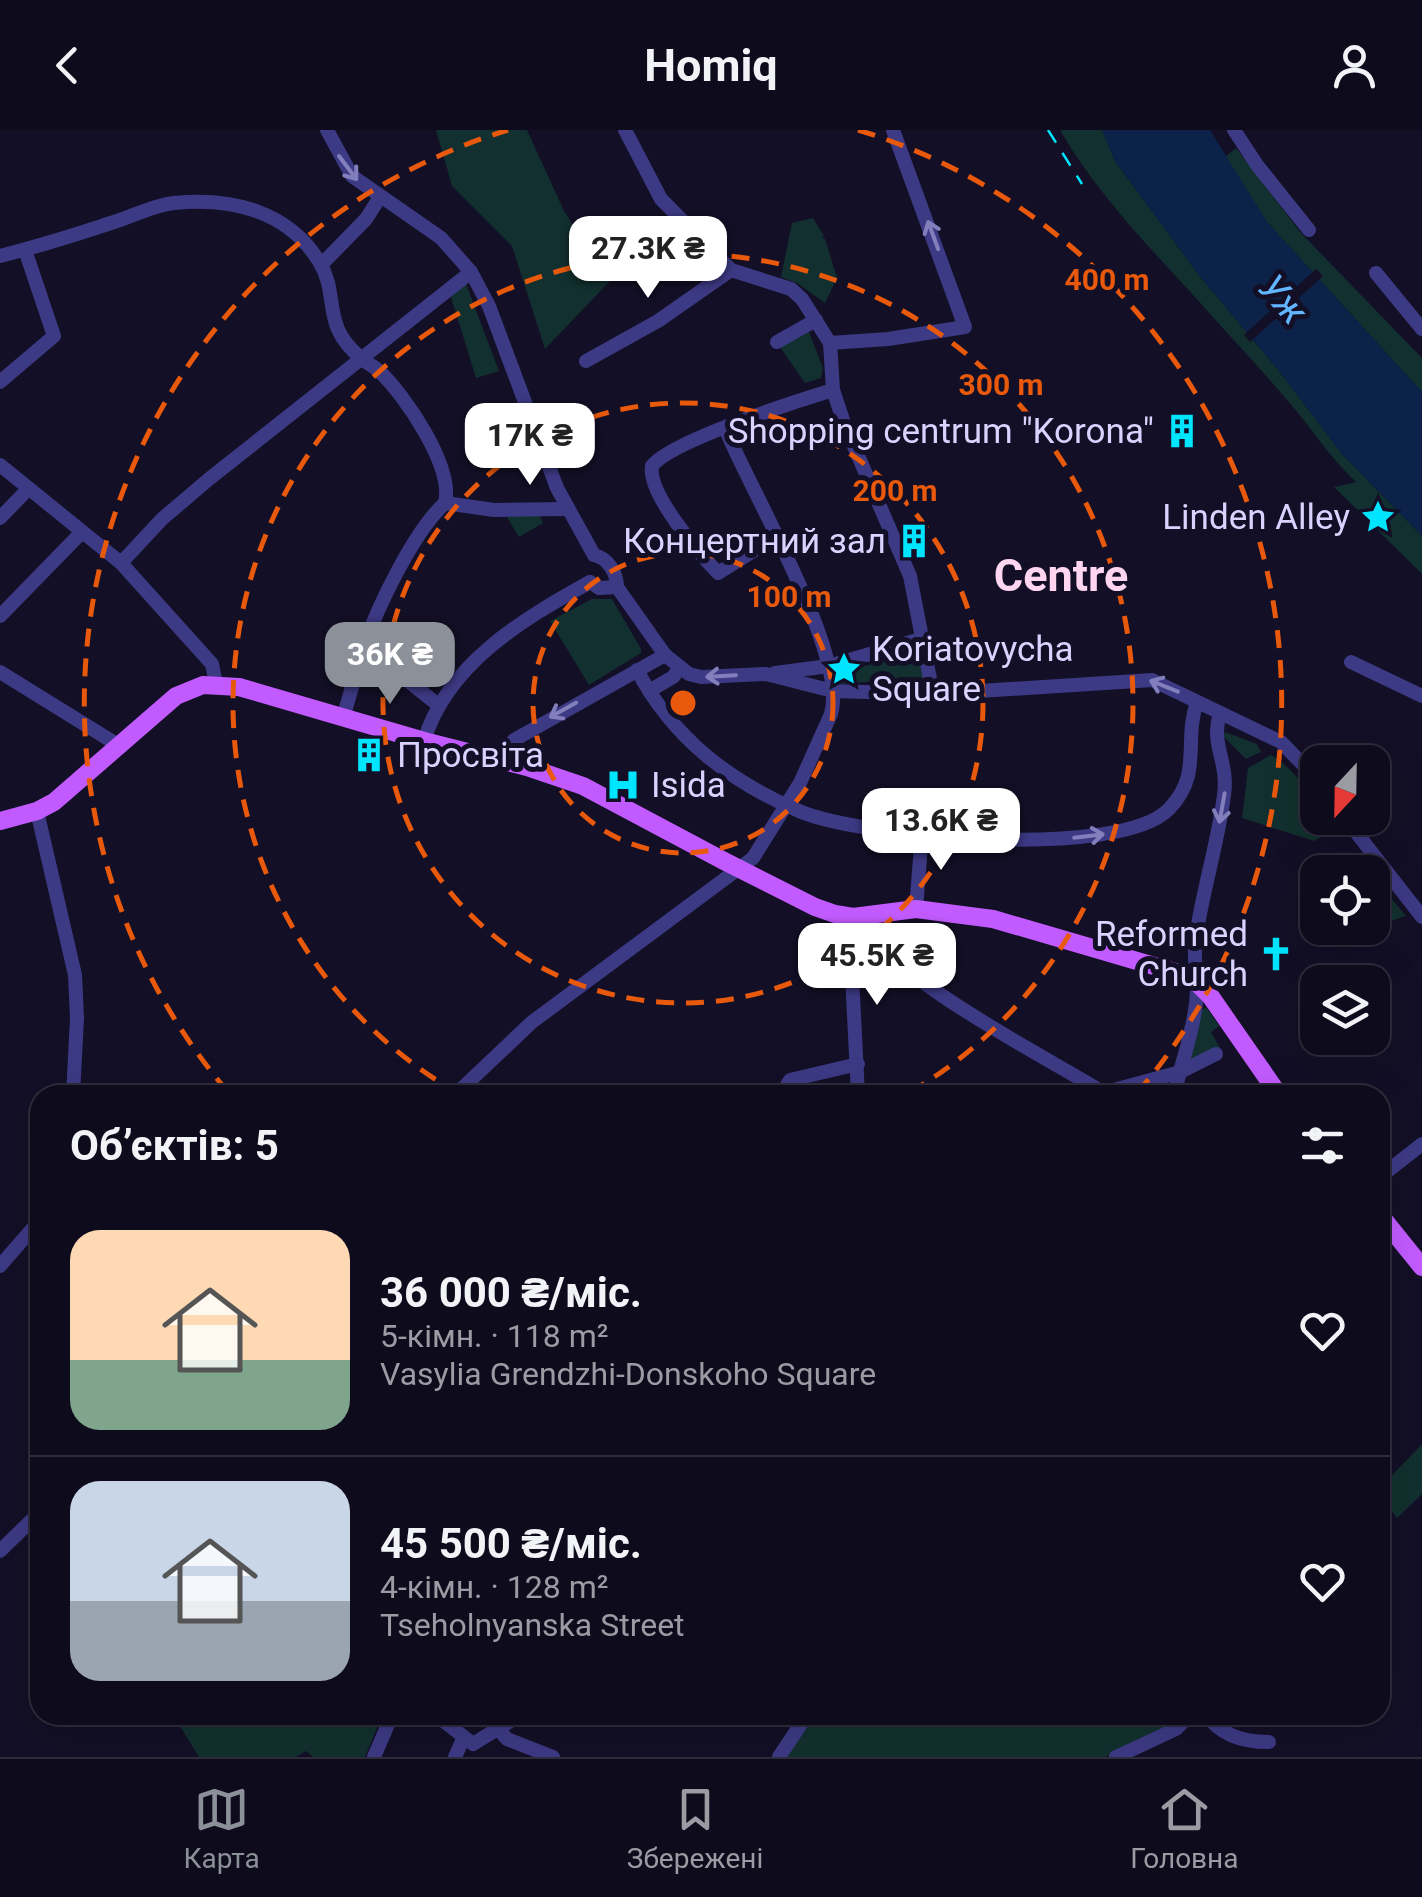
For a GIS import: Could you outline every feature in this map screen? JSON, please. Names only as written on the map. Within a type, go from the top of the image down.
[{"type":"main road","points":[[0,821],[37,811],[70,790],[176,696],[203,685],[239,687],[583,786],[816,907],[853,917],[916,909],[952,912],[1018,925],[1164,968],[1197,983],[1210,997],[1272,1085]]},
{"type":"main road","points":[[1390,1227],[1422,1267]]},
{"type":"street","points":[[327,130],[345,168],[441,238],[471,272],[489,306],[567,509],[594,556],[607,561],[618,587],[679,669],[701,676],[766,674],[828,666],[924,638]]},
{"type":"street","points":[[624,130],[661,199],[731,270],[791,289],[830,343],[833,390],[844,424],[904,556],[933,694]]},
{"type":"street","points":[[830,343],[888,340],[965,327],[893,130]]},
{"type":"street","points":[[1234,130],[1256,165],[1309,230]]},
{"type":"street","points":[[321,265],[366,219],[380,197]]},
{"type":"street","points":[[0,256],[172,203],[241,204],[274,218],[295,234],[321,265],[342,340],[378,370],[422,426],[443,476],[447,499],[381,601],[343,718]]},
{"type":"street","points":[[0,382],[54,336],[25,250]]},
{"type":"street","points":[[586,361],[658,321],[731,270]]},
{"type":"street","points":[[121,564],[162,519],[209,479],[471,272]]},
{"type":"street","points":[[1376,273],[1422,330]]},
{"type":"street","points":[[777,342],[816,320]]},
{"type":"street","points":[[777,536],[718,572],[678,524],[650,471],[655,461],[725,428],[833,390]]},
{"type":"street","points":[[466,1085],[532,1022],[760,851],[800,783],[831,714],[833,692],[815,623],[725,428]]},
{"type":"street","points":[[0,465],[121,564],[212,664],[216,684]]},
{"type":"street","points":[[0,518],[28,489]]},
{"type":"street","points":[[445,503],[494,510],[567,509]]},
{"type":"street","points":[[0,616],[82,532]]},
{"type":"street","points":[[594,556],[588,564],[590,582],[599,588],[618,587]]},
{"type":"street","points":[[424,741],[437,704],[514,626],[590,582]]},
{"type":"street","points":[[364,646],[437,704]]},
{"type":"street","points":[[496,760],[519,737],[665,654]]},
{"type":"street","points":[[1352,662],[1422,696]]},
{"type":"street","points":[[648,692],[679,669]]},
{"type":"street","points":[[637,670],[648,692],[702,755],[755,790],[818,816],[922,833],[1013,840],[1075,838],[1130,830],[1160,817],[1181,794],[1191,770],[1190,736],[1197,702]]},
{"type":"street","points":[[0,672],[118,745]]},
{"type":"street","points":[[766,674],[833,692],[933,694],[1145,680],[1162,684],[1280,742],[1300,762]]},
{"type":"street","points":[[1177,1085],[1197,983],[1193,963],[1196,940],[1225,790],[1226,766],[1215,740],[1220,714]]},
{"type":"street","points":[[37,811],[75,975],[78,1018],[74,1085]]},
{"type":"street","points":[[916,909],[922,833]]},
{"type":"street","points":[[1358,835],[1422,917]]},
{"type":"street","points":[[853,917],[850,936],[858,1085]]},
{"type":"street","points":[[853,917],[869,938],[901,964],[1084,1085]]},
{"type":"street","points":[[1129,1085],[1180,1072],[1216,1054]]},
{"type":"street","points":[[787,1085],[790,1080],[858,1064]]},
{"type":"street","points":[[1390,1169],[1422,1144]]},
{"type":"street","points":[[0,1266],[30,1232]]},
{"type":"street","points":[[0,1551],[30,1522]]},
{"type":"street","points":[[374,1757],[388,1725]]},
{"type":"street","points":[[448,1725],[473,1744],[506,1725]]},
{"type":"street","points":[[779,1757],[800,1725]]},
{"type":"street","points":[[1116,1757],[1180,1725]]},
{"type":"street","points":[[1214,1725],[1241,1740],[1269,1742]]},
{"type":"street","points":[[499,1730],[507,1739],[553,1757]]},
{"type":"street","points":[[454,1757],[464,1739]]},
{"type":"green space","points":[[436,130],[527,130],[564,211],[610,281],[545,349],[512,246],[452,186]]},
{"type":"green space","points":[[1060,130],[1102,130],[1115,161],[1198,274],[1342,454],[1422,536],[1422,574],[1334,487],[1356,482],[1275,385],[1114,207]]},
{"type":"green space","points":[[1236,148],[1301,233],[1422,358],[1422,392],[1267,222],[1225,157]]},
{"type":"green space","points":[[813,218],[824,236],[837,278],[825,303],[781,277],[792,223]]},
{"type":"green space","points":[[466,284],[499,371],[476,378],[451,297]]},
{"type":"green space","points":[[809,332],[823,368],[821,378],[805,383],[780,347]]},
{"type":"green space","points":[[504,512],[538,512],[543,523],[519,537]]},
{"type":"green space","points":[[592,599],[612,599],[641,653],[589,685],[550,621]]},
{"type":"green space","points":[[920,653],[926,678],[839,684],[839,672]]},
{"type":"green space","points":[[1225,732],[1257,744],[1261,752],[1246,759],[1223,736]]},
{"type":"green space","points":[[1271,755],[1286,766],[1300,781],[1300,835],[1324,835],[1314,841],[1242,818],[1248,768]]},
{"type":"green space","points":[[1390,897],[1406,916],[1390,922]]},
{"type":"green space","points":[[1206,1007],[1219,1026],[1211,1032],[1220,1048],[1186,1065],[1199,1012]]},
{"type":"green space","points":[[1422,1444],[1422,1494],[1397,1518],[1390,1509],[1390,1478]]},
{"type":"green space","points":[[179,1725],[378,1725],[365,1757],[313,1757],[306,1751],[296,1757],[199,1757]]},
{"type":"green space","points":[[806,1725],[1174,1725],[1105,1757],[785,1757]]},
{"type":"water","name":"Уж","points":[[1102,130],[1210,130],[1267,222],[1422,392],[1422,536],[1342,454],[1198,274],[1115,161]]},
{"type":"pier","points":[[1316,269],[1323,276],[1250,342],[1244,335]]},
{"type":"railway","points":[[1048,130],[1082,184]]},
{"type":"place","name":"Shopping centrum \"Korona\"","points":[[1182,431]]},
{"type":"place","name":"Linden Alley","points":[[1378,517]]},
{"type":"place","name":"Концертний зал","points":[[914,541]]},
{"type":"place","name":"Koriatovycha Square","points":[[844,669]]},
{"type":"place","name":"Просвіта","points":[[369,755]]},
{"type":"place","name":"Isida","points":[[623,785]]},
{"type":"place","name":"Reformed Church","points":[[1276,954]]},
{"type":"district","name":"Centre","points":[[1061,575]]}]
